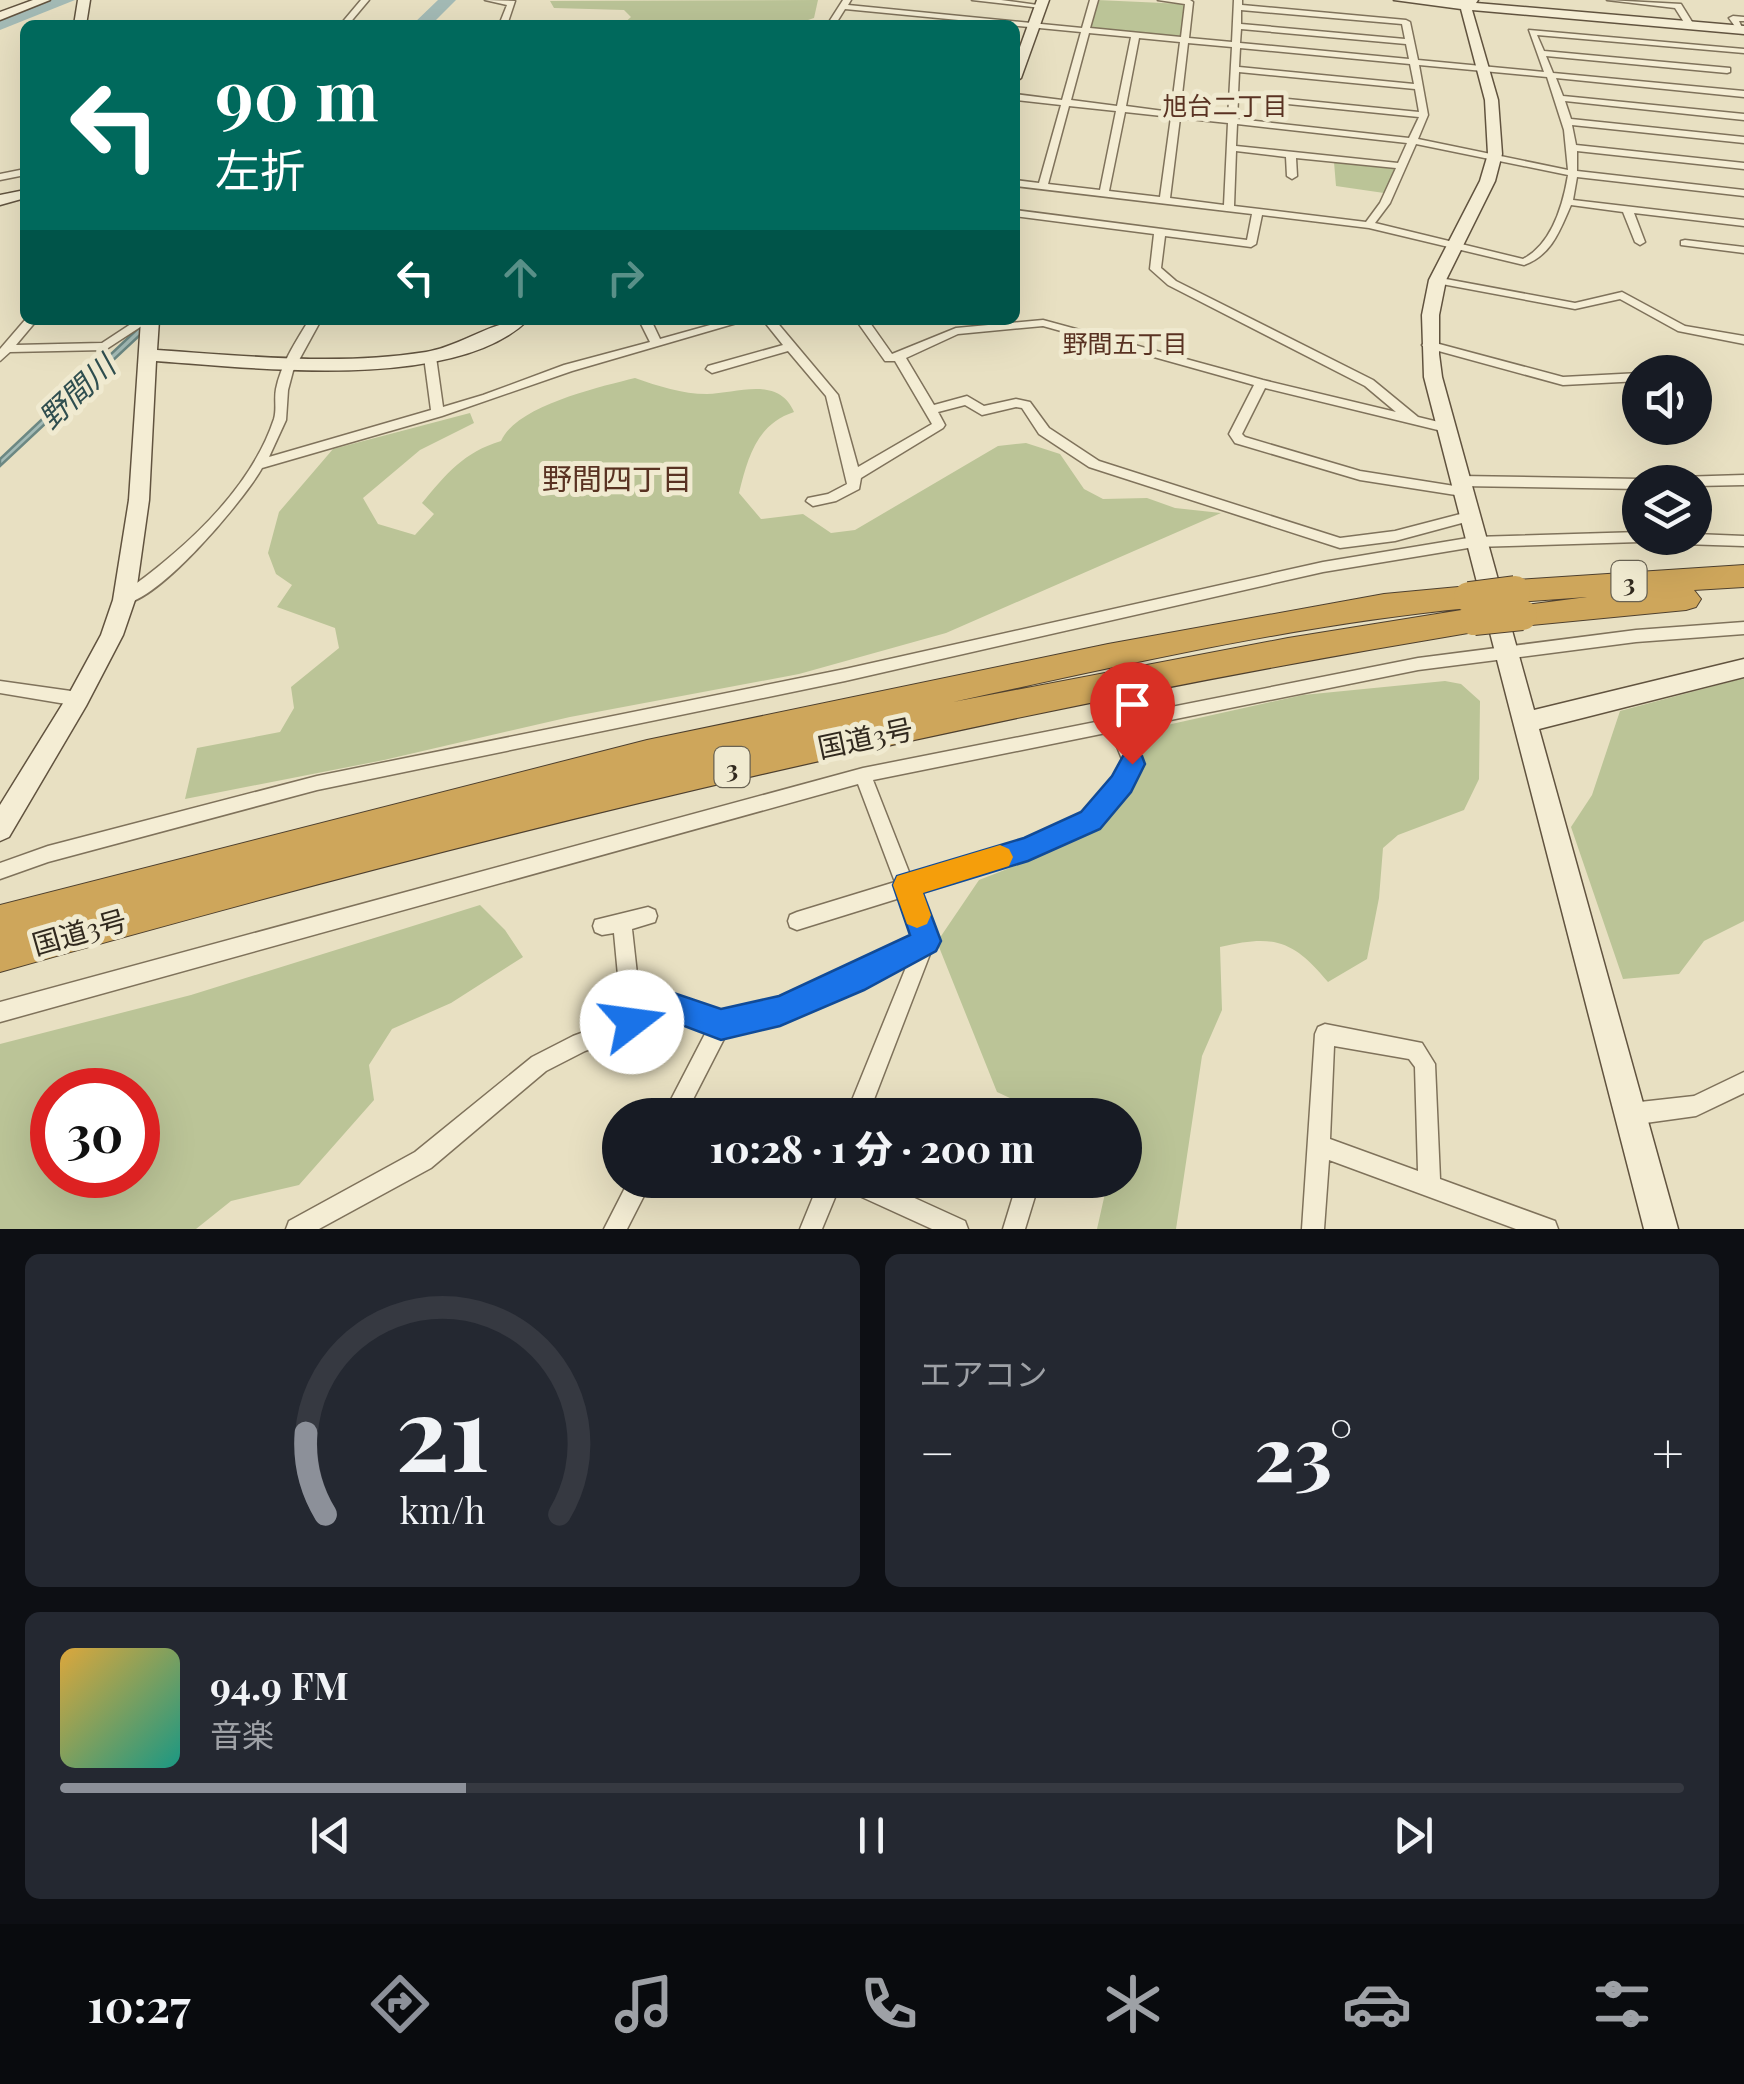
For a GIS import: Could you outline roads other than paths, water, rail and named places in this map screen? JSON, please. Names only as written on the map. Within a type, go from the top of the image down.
[{"type":"highway","name":"国道3号","points":[[0,953],[366,854],[810,748],[1471,609],[1744,576]]},
{"type":"highway","name":"国道3号","points":[[1518,603],[1624,603],[1744,596]]},
{"type":"highway","name":"国道3号","points":[[0,924],[647,754],[1108,656],[1384,605],[1471,609]]},
{"type":"street","points":[[0,16],[44,0]]},
{"type":"street","points":[[348,20],[365,0]]},
{"type":"street","points":[[489,0],[512,4],[505,20]]},
{"type":"street","points":[[976,0],[1042,3],[1020,64]]},
{"type":"street","points":[[1043,186],[1094,0]]},
{"type":"street","points":[[1162,0],[1189,2],[1165,201]]},
{"type":"street","points":[[1400,0],[1469,3],[1694,26],[1743,26]]},
{"type":"street","points":[[1611,0],[1678,6],[1744,95]]},
{"type":"street","points":[[1469,3],[1465,12],[1494,114],[1496,158],[1480,198],[1434,280],[1428,308],[1428,345],[1474,542],[1661,1229]]},
{"type":"street","points":[[845,4],[927,20]]},
{"type":"street","points":[[1229,208],[1238,4],[1406,22],[1424,116],[1415,141],[1369,226]]},
{"type":"street","points":[[883,20],[888,12]]},
{"type":"street","points":[[1020,25],[1744,95]]},
{"type":"street","points":[[1238,26],[1410,42]]},
{"type":"street","points":[[1020,184],[1369,226],[1524,262],[1541,256],[1568,202],[1574,174],[1569,122],[1532,32],[1744,51]]},
{"type":"street","points":[[1104,194],[1135,36]]},
{"type":"street","points":[[1540,52],[1727,70]]},
{"type":"street","points":[[1235,69],[1419,88]]},
{"type":"street","points":[[1234,96],[1424,116]]},
{"type":"street","points":[[1020,98],[1415,141],[1574,174],[1744,193]]},
{"type":"street","points":[[1558,98],[1744,117]]},
{"type":"street","points":[[1569,122],[1744,140]]},
{"type":"street","points":[[1231,148],[1402,166]]},
{"type":"street","points":[[1574,148],[1744,166]]},
{"type":"street","points":[[1291,154],[1292,176]]},
{"type":"street","points":[[1568,202],[1743,224]]},
{"type":"street","points":[[1627,209],[1640,242]]},
{"type":"street","points":[[1020,213],[1251,244],[1258,212]]},
{"type":"street","points":[[1160,232],[1155,269],[1172,283],[1369,383],[1416,422]]},
{"type":"street","points":[[1685,244],[1744,250]]},
{"type":"street","points":[[1434,280],[1575,306],[1622,295],[1682,329],[1744,340]]},
{"type":"street","points":[[866,325],[889,358],[956,331],[1043,323],[1261,383],[1446,428]]},
{"type":"street","points":[[4,353],[26,325]]},
{"type":"street","points":[[4,353],[104,346],[139,325]]},
{"type":"street","points":[[0,829],[78,699],[112,634],[124,600],[134,552],[149,355],[147,325]]},
{"type":"street","points":[[124,600],[154,581],[192,544],[260,464],[282,416],[280,400],[290,362],[312,325]]},
{"type":"street","points":[[149,355],[290,362],[430,357],[468,347],[509,325]]},
{"type":"street","points":[[647,325],[656,343]]},
{"type":"street","points":[[260,464],[438,413],[568,368],[721,325]]},
{"type":"street","points":[[772,325],[832,395],[854,476],[854,486],[814,502]]},
{"type":"street","points":[[1428,345],[1563,381],[1622,378]]},
{"type":"street","points":[[712,369],[788,347]]},
{"type":"street","points":[[430,357],[438,413]]},
{"type":"street","points":[[854,476],[939,425],[899,357]]},
{"type":"street","points":[[1261,383],[1235,434],[1240,440],[1360,476],[1461,486],[1622,484]]},
{"type":"street","points":[[931,410],[967,400],[982,411],[1016,403],[1026,405],[1044,431],[1094,464],[1340,543],[1395,536],[1468,517]]},
{"type":"street","points":[[1712,481],[1744,480]]},
{"type":"street","points":[[0,871],[48,854],[317,782],[845,674],[1323,567],[1474,542],[1622,538]]},
{"type":"street","points":[[1712,540],[1744,541]]},
{"type":"street","points":[[0,1012],[863,775],[1418,664],[1744,628]]},
{"type":"street","points":[[1525,722],[1744,668]]},
{"type":"street","points":[[0,688],[78,699]]},
{"type":"street","points":[[797,921],[1028,849],[1091,821],[1122,784],[1132,764],[1116,724]]},
{"type":"street","points":[[863,775],[926,941],[864,1098]]},
{"type":"street","points":[[632,1022],[612,924],[648,916]]},
{"type":"street","points":[[297,1229],[424,1160],[539,1064],[632,1022],[674,1008],[721,1024],[780,1011],[853,980],[926,941]]},
{"type":"street","points":[[683,1098],[721,1024]]},
{"type":"street","points":[[1313,1229],[1325,1034],[1416,1050],[1425,1064],[1429,1186]]},
{"type":"street","points":[[1631,1114],[1696,1106],[1744,1082]]},
{"type":"street","points":[[1319,1146],[1546,1229]]},
{"type":"street","points":[[616,1229],[632,1198]]},
{"type":"street","points":[[812,1229],[824,1198]]},
{"type":"street","points":[[889,1198],[957,1229]]},
{"type":"street","points":[[1014,1229],[1023,1198]]},
{"type":"water","name":"野間川","points":[[142,325],[151,325],[0,466],[0,459]]},
{"type":"waterway","points":[[0,25],[67,0]]},
{"type":"waterway","name":"野間川","points":[[426,20],[448,0]]},
{"type":"district","name":"旭台二丁目","points":[[1225,104]]},
{"type":"district","name":"野間五丁目","points":[[1125,342]]},
{"type":"district","name":"野間四丁目","points":[[617,478]]}]
